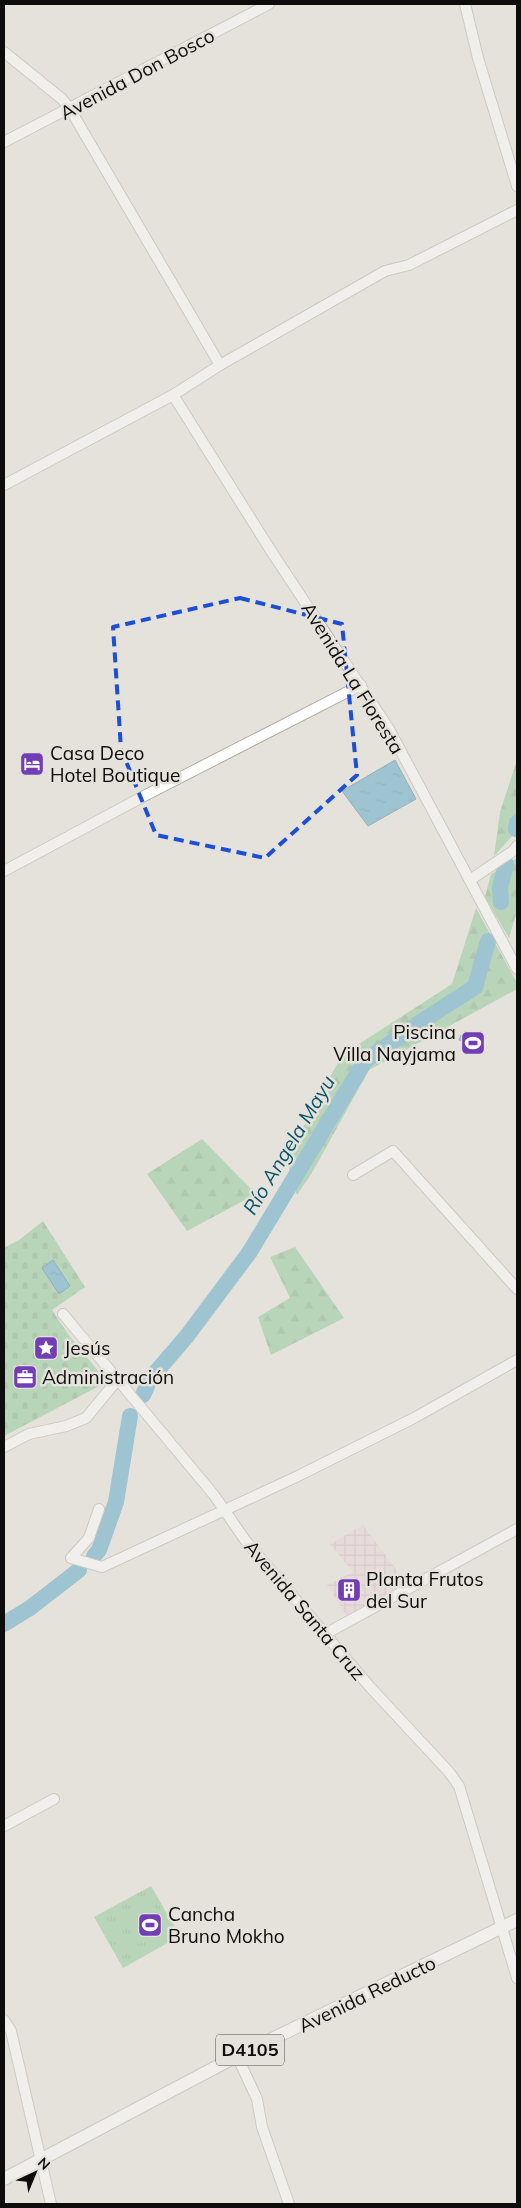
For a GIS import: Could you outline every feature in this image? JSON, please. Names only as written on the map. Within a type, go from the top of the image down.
[{"type":"main road","name":"Avenida Reducto","points":[[4,2179],[237,2056],[517,1920]]},
{"type":"street","name":"Avenida Don Bosco","points":[[4,142],[270,4]]},
{"type":"street","points":[[465,4],[478,58],[517,186]]},
{"type":"street","points":[[4,52],[62,99],[70,109],[220,365]]},
{"type":"street","points":[[4,485],[173,395],[220,365],[385,272],[410,265],[517,210]]},
{"type":"street","name":"Avenida La Floresta","points":[[173,395],[273,554],[389,728],[517,969]]},
{"type":"street","points":[[4,871],[146,795],[361,685]]},
{"type":"street","points":[[470,880],[513,851],[517,846]]},
{"type":"street","points":[[353,1175],[393,1151],[517,1289]]},
{"type":"street","name":"Avenida Santa Cruz","points":[[63,1314],[118,1379],[141,1410],[214,1495],[223,1511],[245,1540],[327,1634],[370,1687],[449,1772],[459,1786],[517,1978]]},
{"type":"street","points":[[99,1509],[90,1538],[72,1558],[102,1567],[223,1511],[414,1418],[517,1360]]},
{"type":"street","points":[[4,1447],[30,1434],[66,1426],[86,1418],[118,1379]]},
{"type":"street","points":[[327,1634],[517,1529]]},
{"type":"street","points":[[4,1826],[54,1799]]},
{"type":"street","points":[[4,2020],[11,2031],[52,2204]]},
{"type":"street","points":[[237,2056],[257,2099],[262,2127],[289,2204]]},
{"type":"highlighted area","points":[[240,598],[342,624],[357,775],[265,858],[156,835],[121,749],[113,627]]},
{"type":"shaded area","points":[[363,1525],[407,1584],[347,1616],[327,1585],[353,1572],[330,1544]]},
{"type":"green space","points":[[517,760],[517,831],[494,856],[500,812]]},
{"type":"green space","points":[[517,858],[517,911],[509,938],[485,897],[491,874]]},
{"type":"green space","points":[[476,908],[517,983],[517,989],[369,1070],[313,1171],[297,1195],[286,1158],[342,1055],[452,984]]},
{"type":"green space","points":[[202,1139],[256,1194],[187,1231],[147,1174]]},
{"type":"green space","points":[[43,1221],[85,1287],[52,1310],[68,1334],[107,1382],[4,1436],[4,1248],[19,1240]]},
{"type":"green space","points":[[295,1247],[344,1318],[271,1355],[258,1317],[290,1298],[270,1257]]},
{"type":"green space","points":[[151,1886],[180,1936],[123,1968],[94,1917]]},
{"type":"green space","name":"Cancha Bruno Mokho","points":[[151,1903],[170,1935],[149,1947],[130,1915]]},
{"type":"water","points":[[395,760],[416,799],[368,826],[342,791]]},
{"type":"water","name":"Piscina Villa Nayjama","points":[[461,1035],[482,1043],[479,1050],[459,1040]]},
{"type":"water","points":[[53,1260],[70,1286],[59,1294],[42,1268]]},
{"type":"waterway","name":"Río Angela Mayu","points":[[516,829],[517,823]]},
{"type":"waterway","name":"Río Angela Mayu","points":[[501,902],[500,888],[506,864]]},
{"type":"waterway","name":"Río Angela Mayu","points":[[143,1395],[150,1379],[187,1336],[249,1253],[365,1061],[475,987],[488,941]]},
{"type":"waterway","name":"Río Angela Mayu","points":[[94,1556],[99,1550],[116,1502],[130,1416]]},
{"type":"waterway","name":"Río Angela Mayu","points":[[4,1624],[30,1608],[79,1570]]},
{"type":"place","name":"Casa Deco Hotel Boutique","points":[[32,764]]},
{"type":"place","name":"Piscina Villa Nayjama","points":[[473,1043]]},
{"type":"place","name":"Jesús","points":[[46,1348]]},
{"type":"place","name":"Administración","points":[[25,1377]]},
{"type":"place","name":"Planta Frutos del Sur","points":[[349,1590]]},
{"type":"place","name":"Cancha Bruno Mokho","points":[[150,1925]]}]
